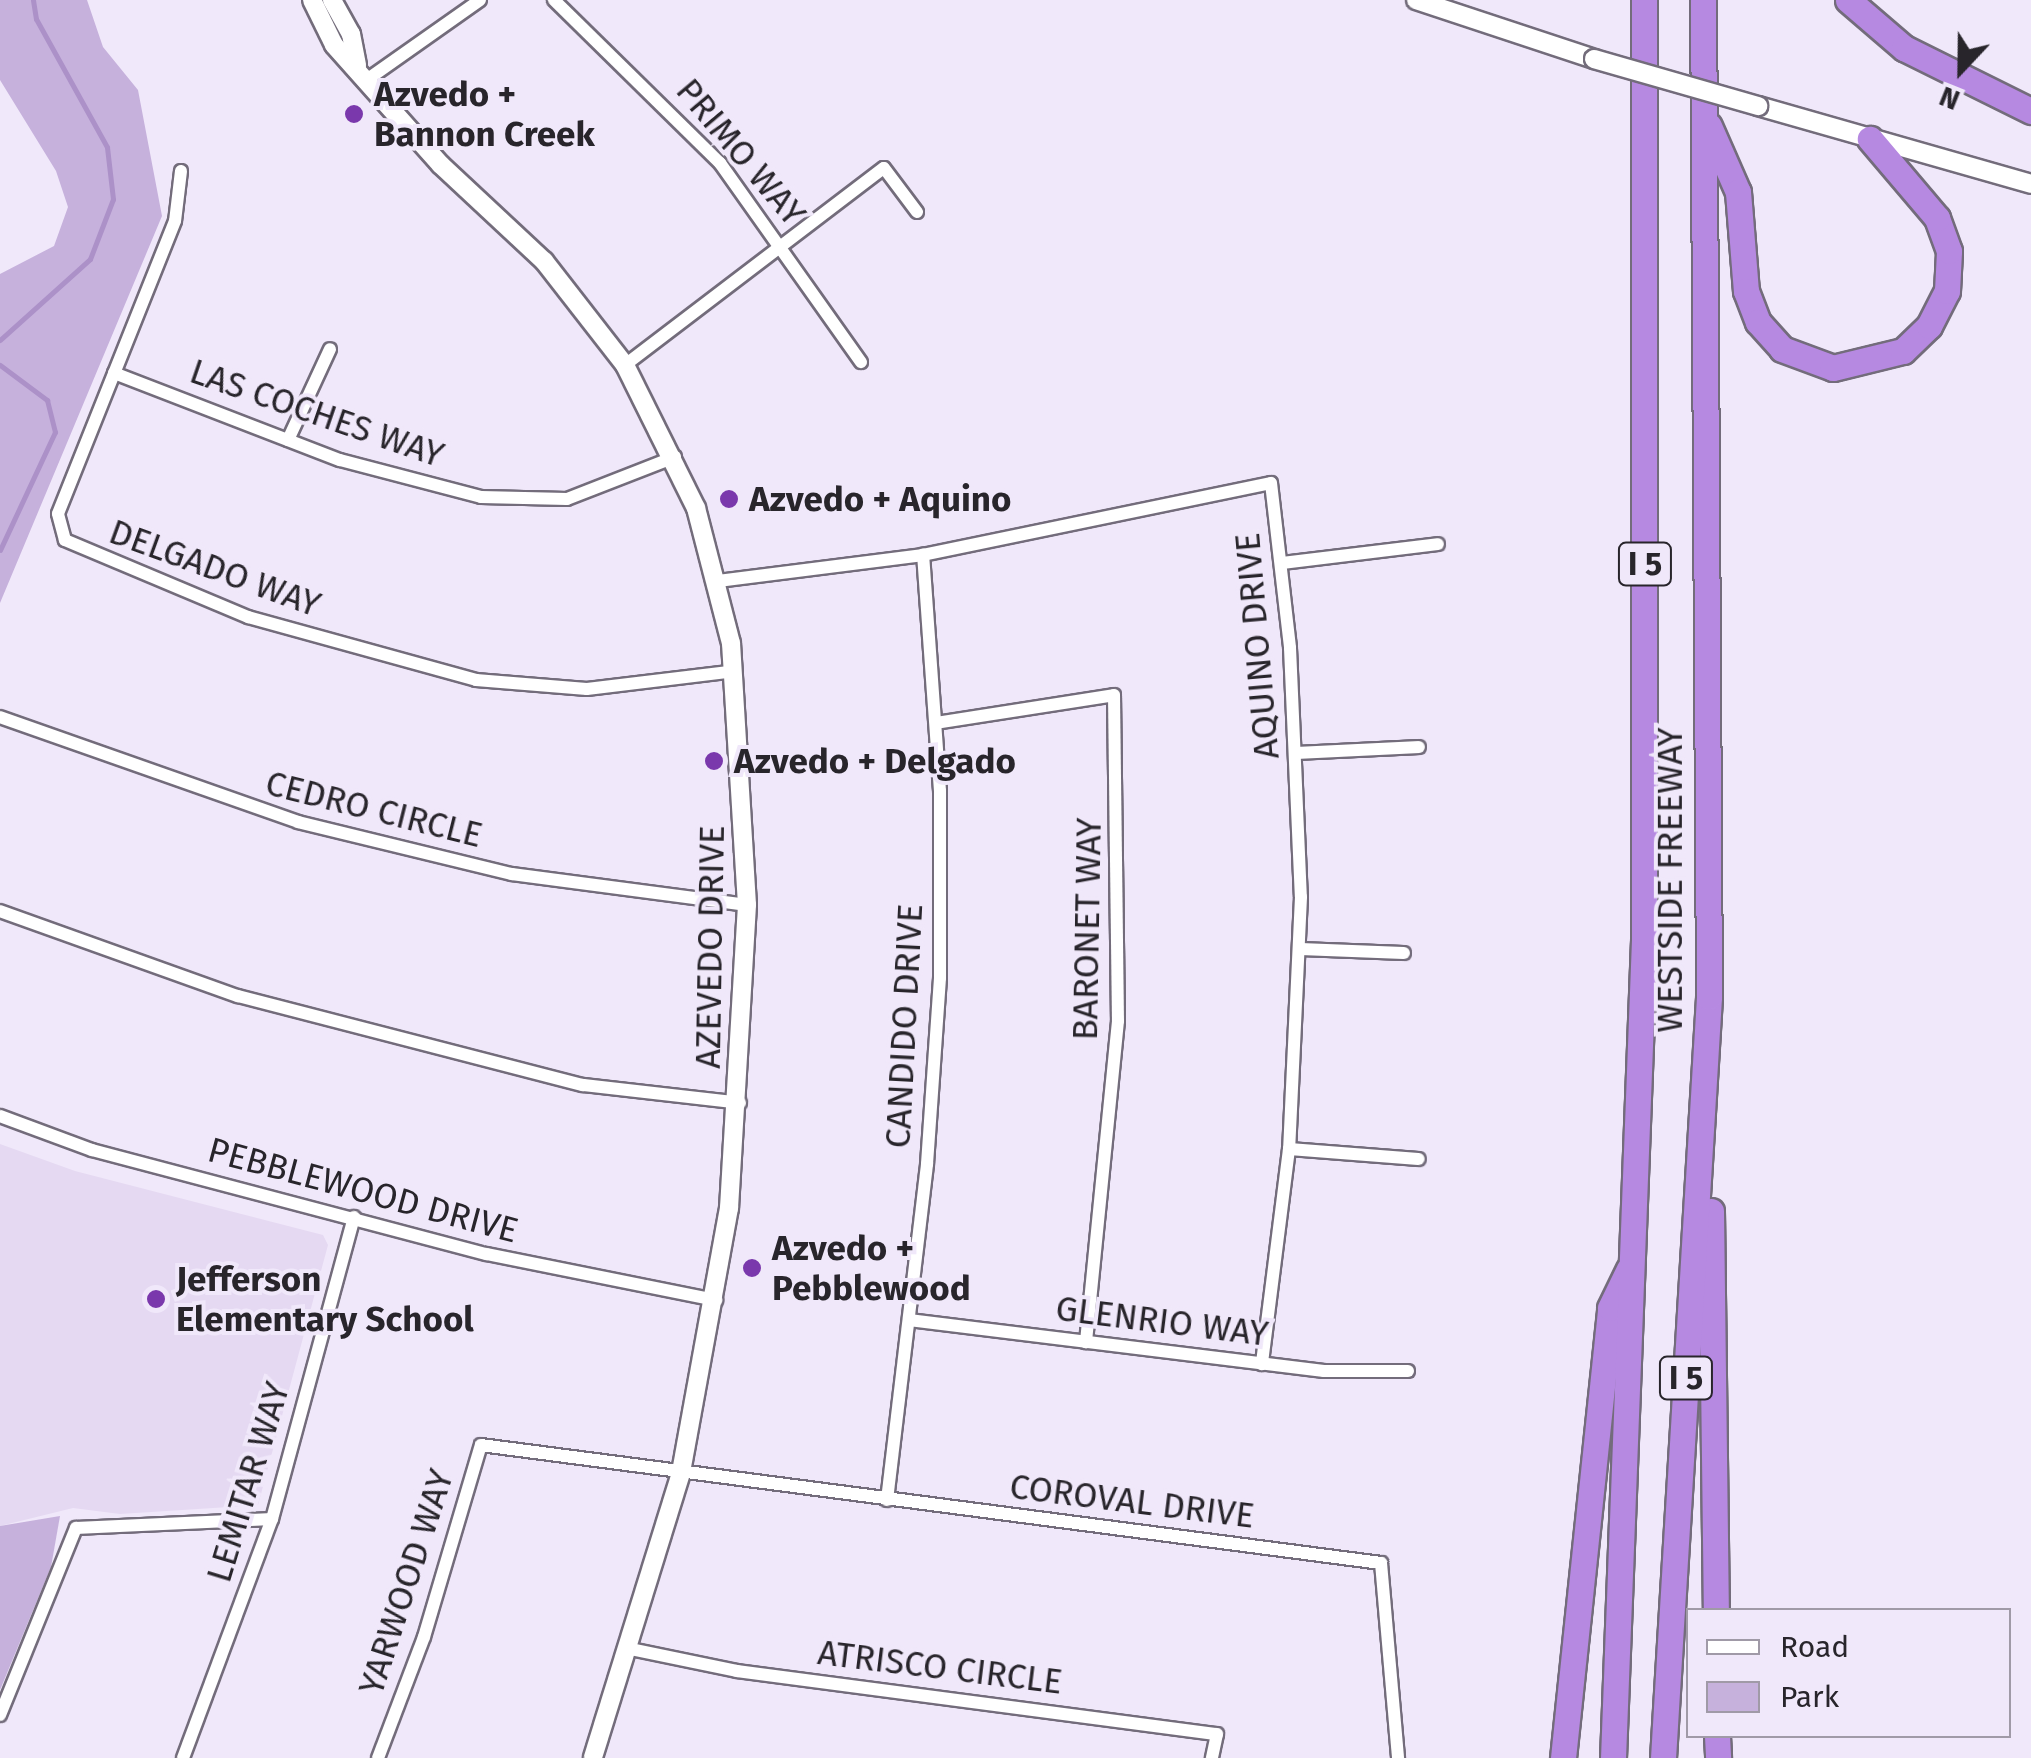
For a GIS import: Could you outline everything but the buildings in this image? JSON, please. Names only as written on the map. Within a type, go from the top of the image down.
[{"type":"highway","name":"WESTSIDE FREEWAY","points":[[1613,1758],[1644,921],[1644,0]]},
{"type":"highway","name":"WESTSIDE FREEWAY","points":[[1663,1758],[1708,997],[1703,0]]},
{"type":"highway","points":[[1848,0],[1904,48],[2031,111]]},
{"type":"highway","points":[[1704,115],[1738,192],[1751,309],[1782,349],[1833,368],[1903,351],[1929,326],[1948,281],[1949,252],[1938,218],[1870,139]]},
{"type":"highway","points":[[1708,997],[1716,1608]]},
{"type":"highway","points":[[1563,1758],[1610,1308],[1634,1260]]},
{"type":"street","name":"AZEVEDO DRIVE","points":[[312,0],[334,45],[363,72],[441,165],[544,261],[625,365],[675,457],[718,580],[735,670],[747,905],[740,1102],[716,1300],[681,1473],[632,1649],[593,1758]]},
{"type":"street","name":"AZEVEDO DRIVE","points":[[332,0],[352,34],[363,72]]},
{"type":"street","points":[[363,72],[480,0]]},
{"type":"street","name":"PRIMO WAY","points":[[554,0],[685,124],[781,246],[861,362]]},
{"type":"street","points":[[1416,0],[1594,59],[2031,184]]},
{"type":"street","points":[[625,365],[884,168],[918,212]]},
{"type":"street","name":"DELGADO WAY","points":[[181,171],[175,221],[58,514],[61,534],[74,547],[248,617],[476,680],[587,689],[735,670]]},
{"type":"street","points":[[288,440],[330,349]]},
{"type":"street","name":"LAS COCHES WAY","points":[[114,373],[387,474],[518,502],[591,493],[675,457]]},
{"type":"street","name":"AQUINO DRIVE","points":[[718,580],[923,554],[1271,483],[1282,563],[1297,753],[1300,950],[1289,1149],[1262,1364]]},
{"type":"street","points":[[1282,563],[1438,544]]},
{"type":"street","name":"CANDIDO DRIVE","points":[[887,1500],[909,1320],[940,978],[936,723],[923,554]]},
{"type":"street","name":"BARONET WAY","points":[[936,723],[1114,695],[1118,1021],[1086,1342]]},
{"type":"street","name":"CEDRO CIRCLE","points":[[0,717],[298,822],[512,874],[747,905]]},
{"type":"street","points":[[1297,753],[1419,747]]},
{"type":"street","points":[[0,910],[172,977],[257,1002],[583,1085],[740,1102]]},
{"type":"street","points":[[1300,950],[1404,953]]},
{"type":"street","name":"PEBBLEWOOD DRIVE","points":[[0,1116],[92,1150],[545,1269],[716,1300]]},
{"type":"street","points":[[1289,1149],[1419,1159]]},
{"type":"street","name":"LEMITAR WAY","points":[[183,1758],[272,1519],[354,1217]]},
{"type":"street","name":"GLENRIO WAY","points":[[909,1320],[1262,1364],[1408,1372]]},
{"type":"street","name":"YARWOOD WAY","points":[[378,1758],[424,1637],[481,1445],[681,1473]]},
{"type":"street","name":"COROVAL DRIVE","points":[[681,1473],[1381,1564],[1398,1758]]},
{"type":"street","points":[[0,1715],[76,1528],[272,1519]]},
{"type":"street","name":"ATRISCO CIRCLE","points":[[632,1649],[737,1671],[1217,1734],[1212,1758]]},
{"type":"shaded area","name":"Jefferson Elementary School","points":[[0,1144],[75,1171],[323,1235],[328,1245],[258,1505],[120,1514],[73,1508],[0,1526]]},
{"type":"green space","points":[[0,0],[87,0],[103,47],[138,90],[162,216],[0,603],[0,274],[54,246],[68,207],[56,171],[0,80]]},
{"type":"green space","points":[[60,1516],[51,1567],[0,1690],[0,1526]]},
{"type":"waterway","points":[[0,340],[90,259],[113,199],[107,147],[36,19],[33,0]]},
{"type":"waterway","points":[[0,365],[47,400],[55,432],[0,550]]},
{"type":"place","name":"Azvedo + Bannon Creek","points":[[354,114]]},
{"type":"place","name":"Azvedo + Aquino","points":[[729,499]]},
{"type":"place","name":"Azvedo + Delgado","points":[[714,761]]},
{"type":"place","name":"Azvedo + Pebblewood","points":[[752,1268]]},
{"type":"place","name":"Jefferson Elementary School","points":[[156,1299]]}]
